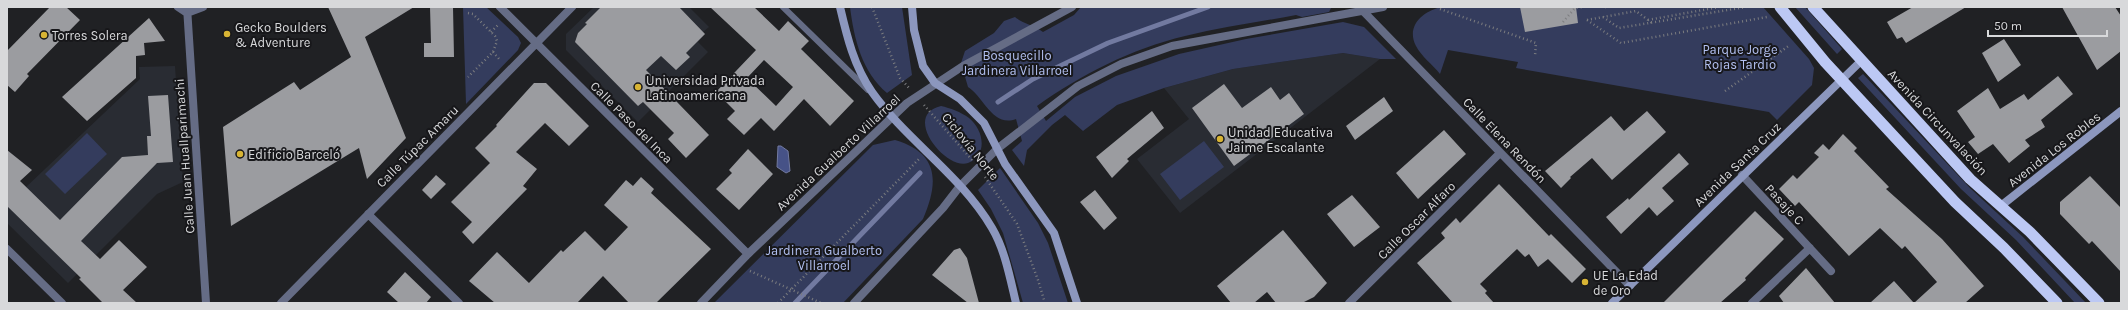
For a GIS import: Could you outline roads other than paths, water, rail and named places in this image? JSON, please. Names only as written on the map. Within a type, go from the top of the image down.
[{"type":"highway","points":[[1780,7],[1841,79],[1955,202],[2004,248],[2057,303]]},
{"type":"highway","name":"Avenida Circunvalación","points":[[1813,7],[1970,179],[2002,206],[2099,303]]},
{"type":"main road","points":[[840,7],[856,64],[877,98],[982,211],[1000,242],[1016,303]]},
{"type":"main road","points":[[912,7],[923,66],[934,83],[960,99],[976,113],[984,123],[997,150],[1054,233],[1077,303]]},
{"type":"main road","name":"Avenida Santa Cruz","points":[[1612,303],[1861,61]]},
{"type":"main road","name":"Avenida Los Robles","points":[[2002,206],[2121,111]]},
{"type":"street","points":[[178,7],[187,10],[203,7]]},
{"type":"street","name":"Calle Paso del Inca","points":[[500,7],[748,254]]},
{"type":"street","name":"Calle Túpac Amaru","points":[[280,303],[572,7]]},
{"type":"street","name":"Avenida Gualberto Villarroel","points":[[701,303],[748,254],[892,115],[934,83],[1072,7]]},
{"type":"street","points":[[854,303],[943,208],[960,186],[997,150],[1078,86],[1121,64],[1172,46],[1383,7]]},
{"type":"street","name":"Calle Juan Huallparimachi","points":[[187,10],[206,303]]},
{"type":"street","name":"Calle Elena Rendón","points":[[1363,11],[1630,286]]},
{"type":"street","name":"Calle Oscar Alfaro","points":[[1349,303],[1500,153]]},
{"type":"street","name":"Pasaje C","points":[[1742,175],[1831,271]]},
{"type":"street","points":[[368,214],[459,303]]},
{"type":"street","points":[[7,248],[62,303]]},
{"type":"street","points":[[1752,303],[1810,248]]},
{"type":"lane","points":[[783,7],[877,98]]},
{"type":"waterway","points":[[998,102],[1033,79],[1108,43],[1208,7]]},
{"type":"waterway","points":[[795,303],[920,173]]},
{"type":"place","name":"Gecko Boulders & Adventure","points":[[227,34]]},
{"type":"place","name":"Torres Solera","points":[[44,35]]},
{"type":"place","name":"Universidad Privada Latinoamericana","points":[[638,87]]},
{"type":"place","name":"Unidad Educativa Jaime Escalante","points":[[1220,139]]},
{"type":"place","name":"Edificio Barceló","points":[[240,154]]},
{"type":"place","name":"UE La Edad de Oro","points":[[1585,282]]},
{"type":"park label","name":"Parque Jorge Rojas Tardio","points":[[1740,56]]},
{"type":"park label","name":"Bosquecillo Jardinera Villarroel","points":[[1017,62]]},
{"type":"park label","name":"Jardinera Gualberto Villarroel","points":[[824,258]]}]
